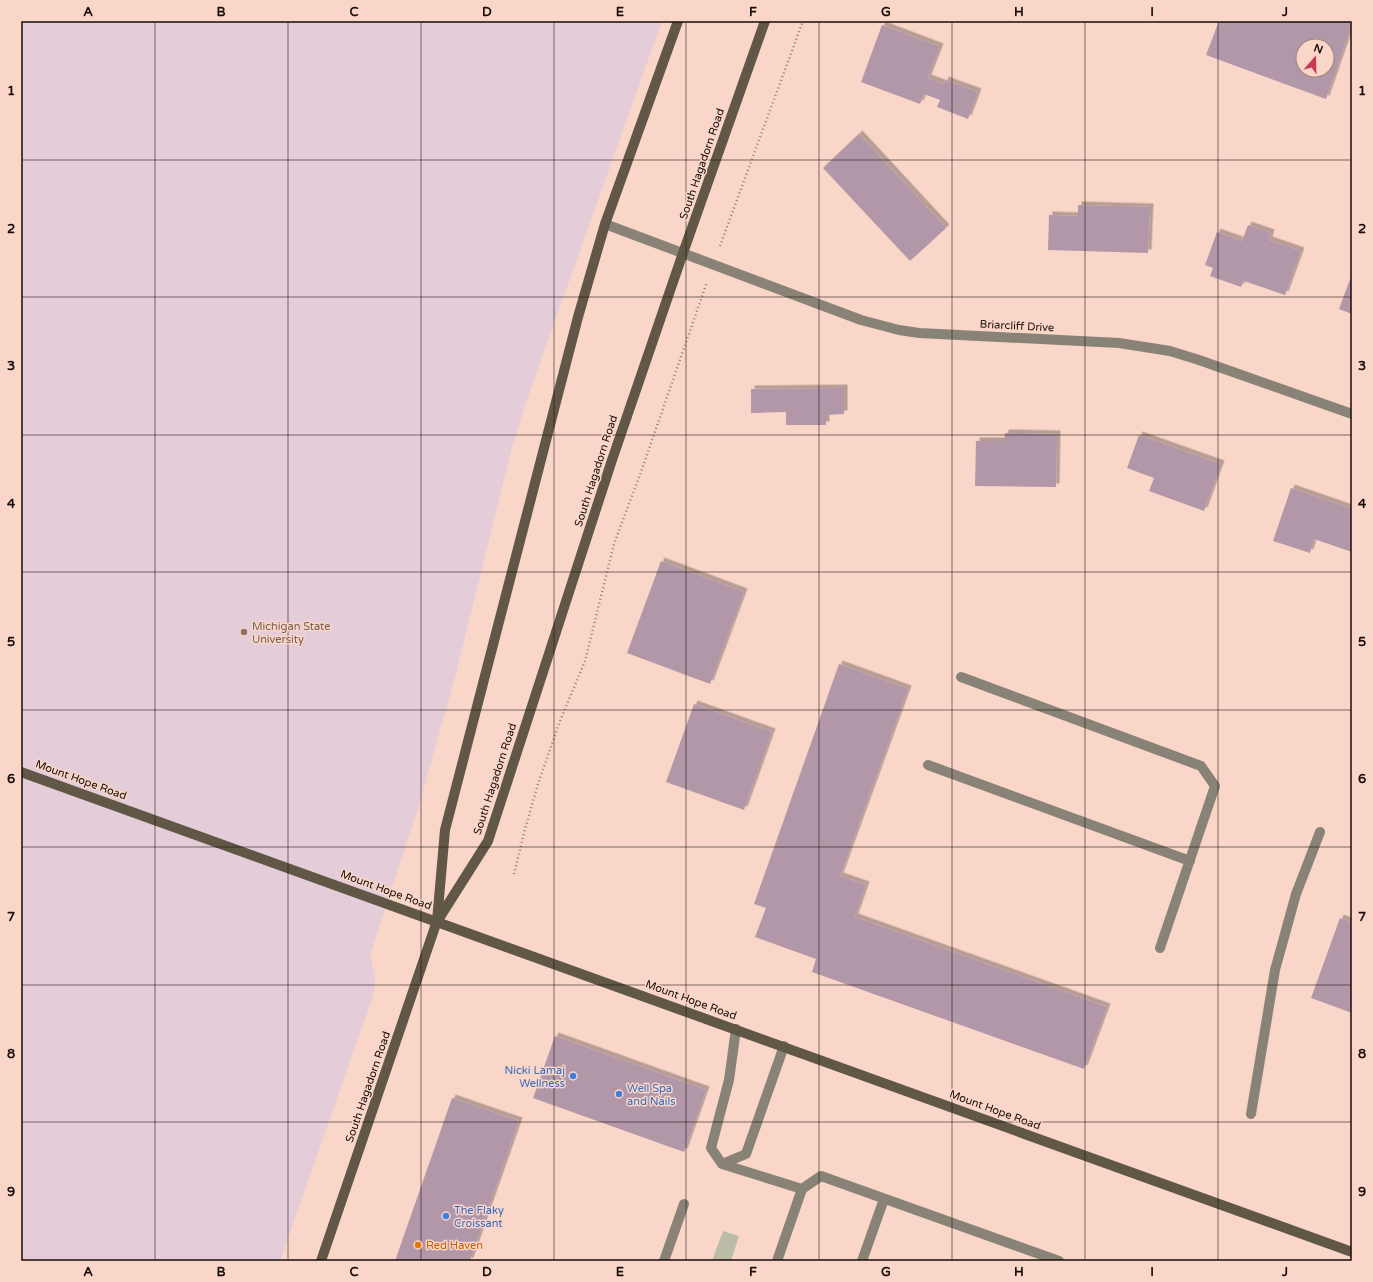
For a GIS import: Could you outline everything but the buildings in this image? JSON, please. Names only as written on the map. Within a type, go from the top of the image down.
[{"type":"street","name":"South Hagadorn Road","points":[[437,922],[445,830],[578,317],[605,224],[678,21]]},
{"type":"street","name":"South Hagadorn Road","points":[[321,1261],[437,922],[488,841],[612,460],[765,21]]},
{"type":"street","name":"Briarcliff Drive","points":[[605,224],[880,326],[919,333],[1119,343],[1144,346],[1170,351],[1199,360],[1352,414]]},
{"type":"street","points":[[961,677],[1201,766],[1215,786],[1160,948]]},
{"type":"street","points":[[928,765],[1190,861]]},
{"type":"street","name":"Mount Hope Road","points":[[21,772],[1352,1252]]},
{"type":"street","points":[[1251,1114],[1274,970],[1296,894],[1320,832]]},
{"type":"street","points":[[736,1029],[729,1080],[711,1148],[722,1164],[802,1189]]},
{"type":"street","points":[[722,1164],[746,1154],[784,1046]]},
{"type":"street","points":[[777,1261],[802,1189],[821,1176],[1059,1261]]},
{"type":"street","points":[[862,1261],[884,1199]]},
{"type":"street","points":[[664,1261],[684,1204]]},
{"type":"path","points":[[514,874],[538,784],[560,721],[585,662],[614,544],[641,472],[713,264],[803,21]]},
{"type":"shaded area","name":"Michigan State University","points":[[21,21],[662,21],[525,405],[511,451],[455,678],[419,805],[370,956],[375,976],[375,986],[372,999],[280,1261],[21,1261]]},
{"type":"green space","points":[[723,1231],[739,1236],[731,1261],[712,1261]]},
{"type":"place","name":"Michigan State University","points":[[244,632]]},
{"type":"place","name":"Nicki Lamaj Wellness","points":[[573,1076]]},
{"type":"place","name":"Well Spa and Nails","points":[[619,1094]]},
{"type":"place","name":"The Flaky Croissant","points":[[446,1216]]},
{"type":"place","name":"Red Haven","points":[[418,1245]]}]
